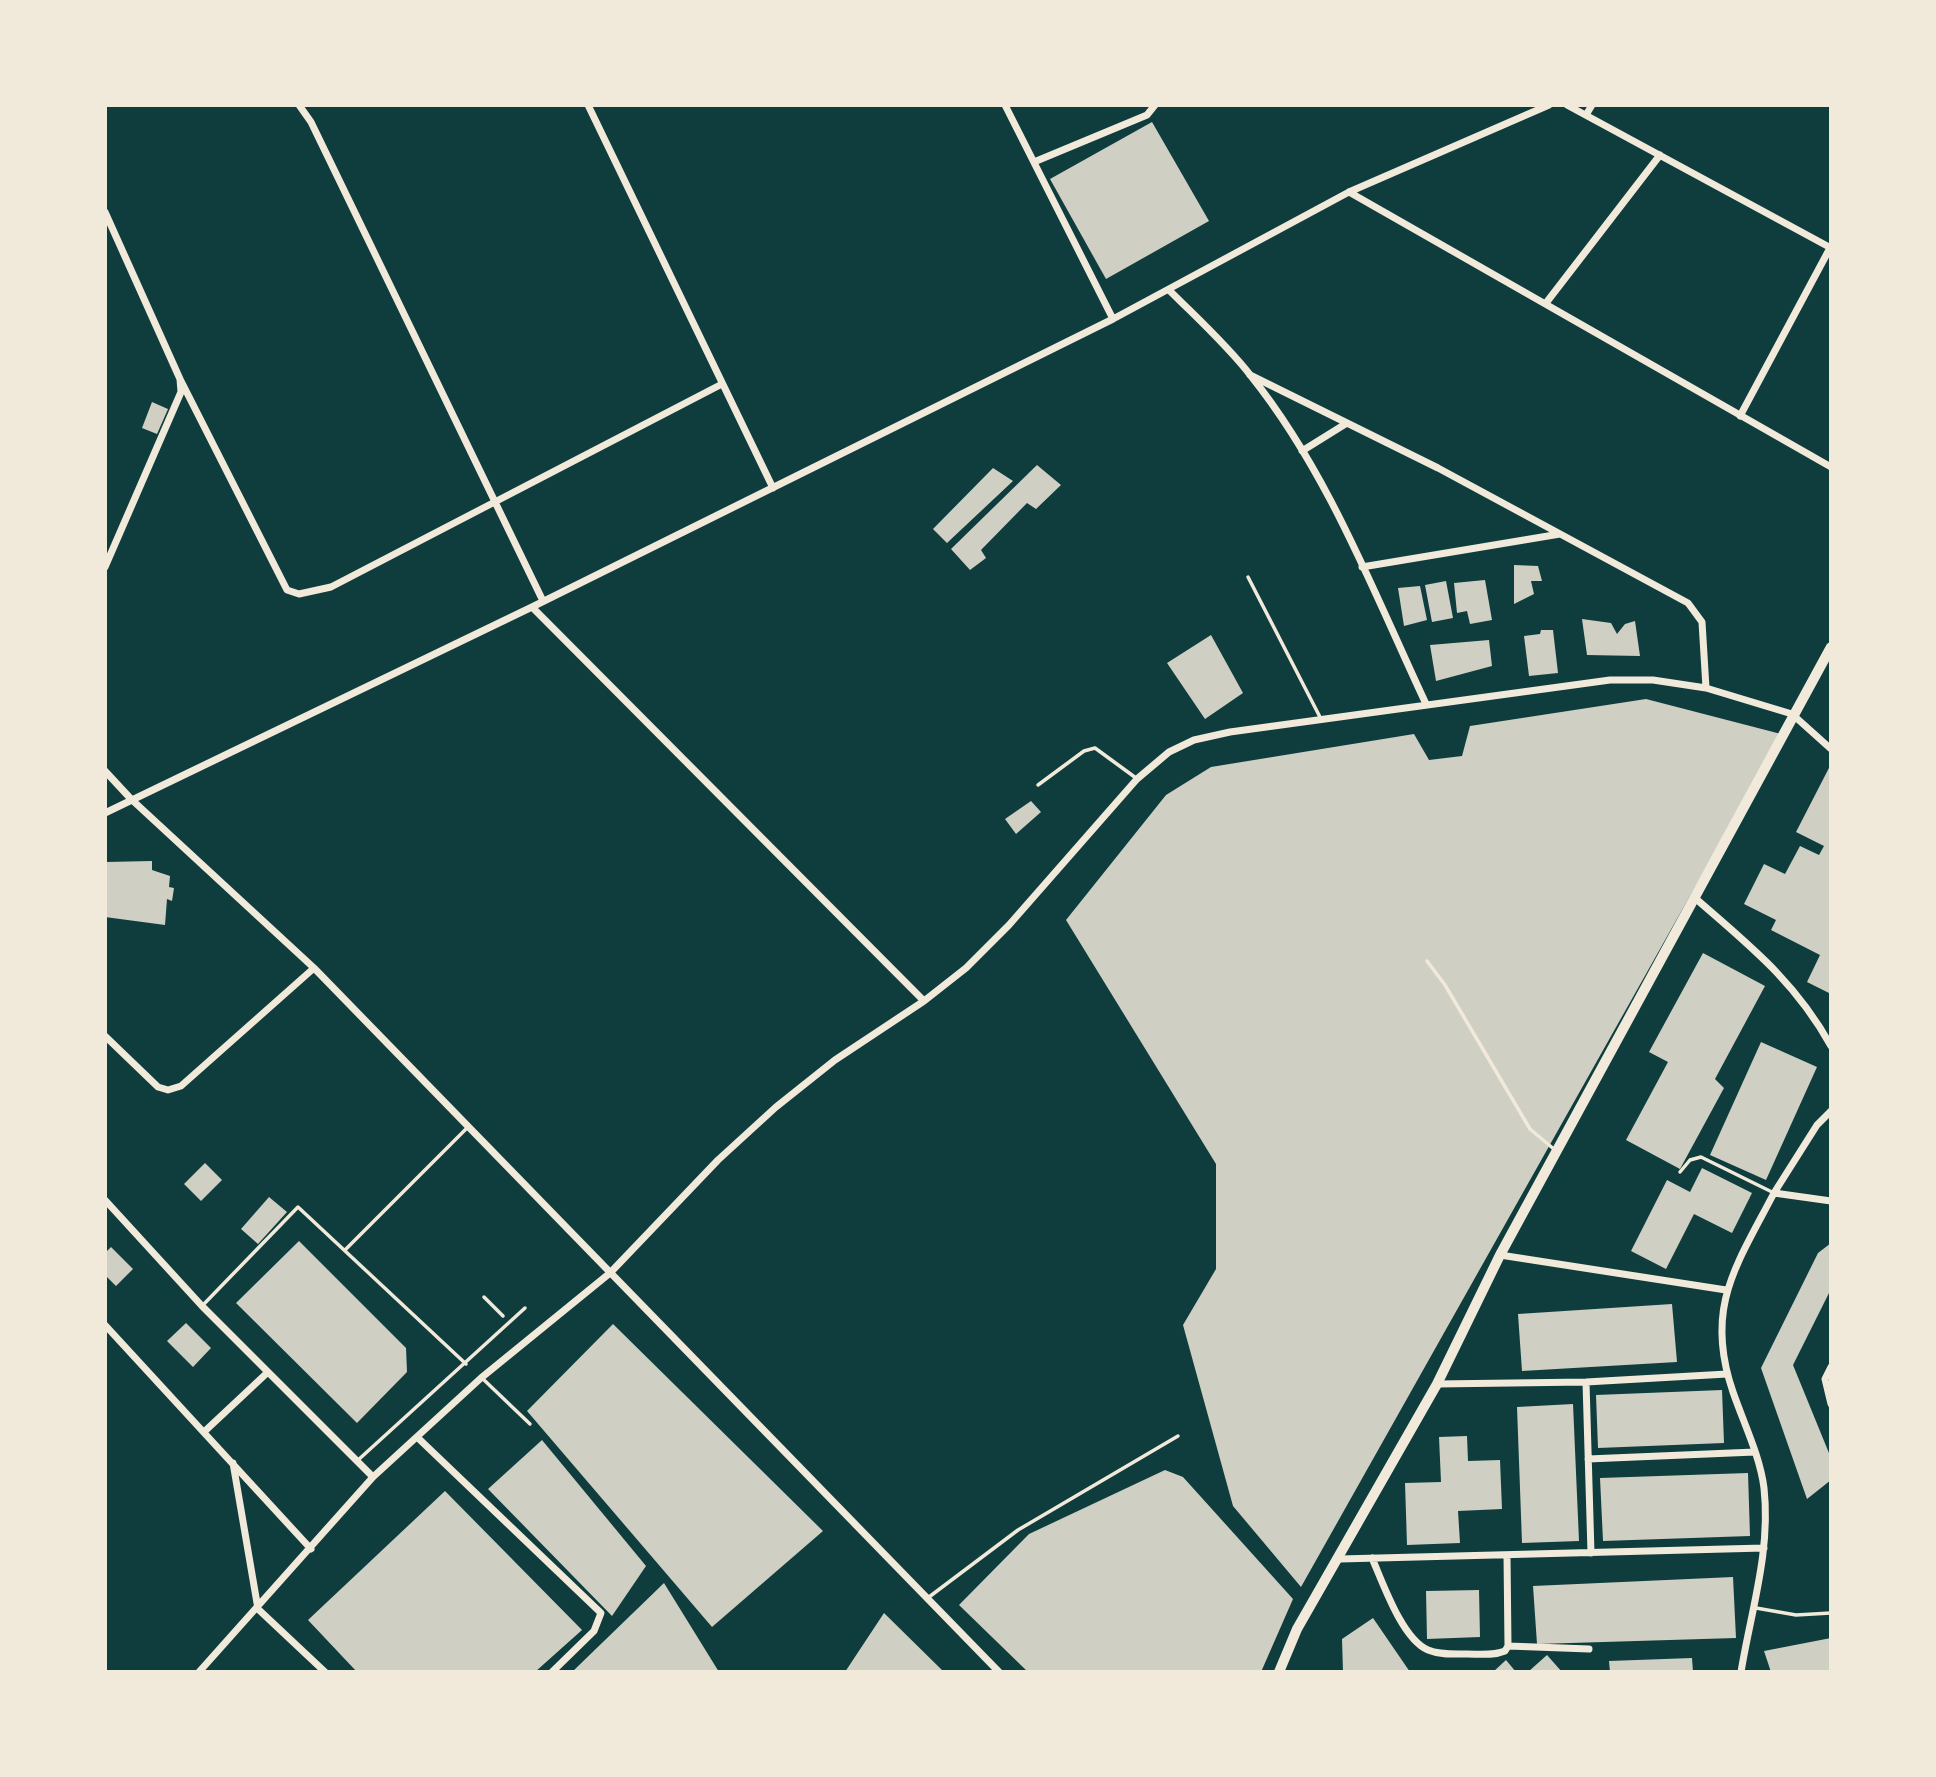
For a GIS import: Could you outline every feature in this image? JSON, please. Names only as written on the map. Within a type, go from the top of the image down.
[{"type":"main road","points":[[1279,1672],[1297,1629],[1340,1559],[1437,1384],[1500,1255],[1792,714],[1831,647]]},
{"type":"street","points":[[588,105],[773,488]]},
{"type":"street","points":[[1005,105],[1113,319]]},
{"type":"street","points":[[1034,162],[1147,115],[1155,105]]},
{"type":"street","points":[[105,813],[533,607],[1113,319],[1349,192],[1549,105]]},
{"type":"street","points":[[1567,105],[1831,248],[1740,416]]},
{"type":"street","points":[[1586,115],[1591,105]]},
{"type":"street","points":[[303,106],[543,601]]},
{"type":"street","points":[[1546,303],[1660,155]]},
{"type":"street","points":[[1349,192],[1831,467]]},
{"type":"street","points":[[105,212],[180,379],[287,590],[299,594],[331,587],[722,384]]},
{"type":"street","points":[[1170,290],[1250,375],[1302,451],[1362,567],[1426,704]]},
{"type":"street","points":[[1250,375],[1560,534],[1688,603],[1696,610],[1702,622],[1706,688]]},
{"type":"street","points":[[105,567],[181,392],[180,379]]},
{"type":"street","points":[[1302,451],[1346,423]]},
{"type":"street","points":[[1362,567],[1560,534]]},
{"type":"street","points":[[533,607],[924,1001]]},
{"type":"street","points":[[199,1672],[373,1477],[481,1378],[610,1273],[718,1160],[775,1107],[835,1060],[924,1001],[966,968],[1009,925],[1137,779],[1169,752],[1194,740],[1230,732],[1610,680],[1653,680],[1706,688],[1792,714],[1831,749]]},
{"type":"street","points":[[105,771],[131,799],[314,968],[999,1672]]},
{"type":"street","points":[[1695,898],[1768,961],[1796,991],[1831,1046]]},
{"type":"street","points":[[105,1036],[158,1087],[168,1090],[181,1086],[314,968]]},
{"type":"street","points":[[1741,1672],[1765,1548],[1763,1486],[1755,1452],[1727,1374],[1721,1329],[1726,1290],[1774,1194],[1817,1125],[1831,1111]]},
{"type":"street","points":[[1774,1194],[1831,1201]]},
{"type":"street","points":[[105,1200],[202,1306],[373,1477]]},
{"type":"street","points":[[1500,1255],[1726,1290]]},
{"type":"street","points":[[105,1325],[205,1431],[310,1549]]},
{"type":"street","points":[[1831,1367],[1825,1379],[1831,1404]]},
{"type":"street","points":[[205,1431],[268,1372]]},
{"type":"street","points":[[1437,1384],[1586,1382],[1727,1374]]},
{"type":"street","points":[[1586,1382],[1591,1553]]},
{"type":"street","points":[[418,1438],[601,1613],[594,1631],[552,1672]]},
{"type":"street","points":[[1588,1459],[1755,1452]]},
{"type":"street","points":[[233,1463],[258,1609],[325,1672]]},
{"type":"street","points":[[1340,1559],[1765,1548]]},
{"type":"street","points":[[1372,1558],[1391,1604],[1416,1642],[1426,1650],[1438,1654],[1495,1654],[1505,1651],[1508,1646],[1507,1555]]},
{"type":"street","points":[[1508,1646],[1589,1649]]},
{"type":"lane","points":[[1248,577],[1322,721]]},
{"type":"lane","points":[[1038,785],[1084,751],[1095,748],[1137,779]]},
{"type":"lane","points":[[1427,961],[1445,985],[1530,1129],[1542,1143],[1557,1152]]},
{"type":"lane","points":[[345,1250],[469,1126]]},
{"type":"lane","points":[[1680,1172],[1690,1160],[1701,1157],[1774,1194]]},
{"type":"lane","points":[[202,1306],[298,1207],[466,1364]]},
{"type":"lane","points":[[356,1462],[525,1308]]},
{"type":"lane","points":[[481,1378],[530,1423]]},
{"type":"lane","points":[[927,1598],[1018,1530],[1178,1436]]},
{"type":"lane","points":[[1754,1607],[1796,1615],[1831,1613]]},
{"type":"path","points":[[484,1297],[509,1322]]},
{"type":"building","points":[[1152,122],[1209,221],[1106,279],[1050,179]]},
{"type":"building","points":[[152,402],[168,409],[157,434],[142,428]]},
{"type":"building","points":[[1037,465],[1061,485],[1036,509],[1027,503],[981,550],[986,558],[970,570],[951,549]]},
{"type":"building","points":[[993,468],[1013,481],[947,543],[933,529]]},
{"type":"building","points":[[1514,565],[1538,566],[1542,581],[1531,581],[1534,594],[1514,604]]},
{"type":"building","points":[[1485,580],[1492,620],[1470,624],[1467,611],[1457,613],[1454,583]]},
{"type":"building","points":[[1446,581],[1453,618],[1432,622],[1425,585]]},
{"type":"building","points":[[1420,586],[1427,620],[1404,626],[1398,588]]},
{"type":"building","points":[[1582,619],[1611,623],[1617,634],[1625,624],[1635,621],[1640,656],[1587,655]]},
{"type":"building","points":[[1541,630],[1553,630],[1558,673],[1529,676],[1524,636],[1540,634]]},
{"type":"building","points":[[1211,635],[1243,693],[1205,719],[1167,663]]},
{"type":"building","points":[[1489,640],[1492,666],[1436,681],[1430,645]]},
{"type":"building","points":[[1646,699],[1781,734],[1301,1587],[1233,1506],[1183,1325],[1216,1269],[1216,1164],[1066,920],[1166,795],[1211,767],[1414,734],[1429,760],[1462,756],[1470,726]]},
{"type":"building","points":[[1831,764],[1831,994],[1807,982],[1820,955],[1771,930],[1776,920],[1744,904],[1764,864],[1785,874],[1800,846],[1819,855],[1824,846],[1796,832]]},
{"type":"building","points":[[1031,801],[1041,812],[1016,834],[1005,819]]},
{"type":"building","points":[[152,861],[152,870],[170,876],[169,887],[174,888],[172,901],[167,899],[165,925],[105,917],[106,862]]},
{"type":"building","points":[[1703,953],[1765,986],[1715,1079],[1724,1088],[1680,1169],[1626,1140],[1668,1062],[1649,1052]]},
{"type":"building","points":[[1761,1042],[1817,1067],[1766,1180],[1710,1155]]},
{"type":"building","points":[[205,1163],[222,1180],[201,1201],[184,1184]]},
{"type":"building","points":[[1702,1168],[1752,1193],[1732,1233],[1694,1214],[1666,1269],[1631,1251],[1667,1180],[1690,1192]]},
{"type":"building","points":[[269,1197],[287,1212],[258,1244],[241,1229]]},
{"type":"building","points":[[299,1241],[406,1348],[407,1372],[357,1423],[236,1303]]},
{"type":"building","points":[[1831,1243],[1831,1289],[1793,1365],[1831,1458],[1831,1480],[1807,1499],[1761,1368],[1818,1253]]},
{"type":"building","points":[[111,1247],[133,1269],[116,1286],[105,1275],[105,1253]]},
{"type":"building","points":[[1672,1304],[1677,1362],[1522,1371],[1518,1314]]},
{"type":"building","points":[[186,1323],[211,1348],[193,1367],[167,1341]]},
{"type":"building","points":[[613,1324],[823,1531],[712,1627],[527,1411]]},
{"type":"building","points":[[1722,1390],[1724,1443],[1598,1448],[1596,1395]]},
{"type":"building","points":[[1573,1404],[1579,1541],[1522,1543],[1517,1407]]},
{"type":"building","points":[[1467,1436],[1468,1461],[1500,1460],[1502,1509],[1458,1511],[1460,1543],[1407,1545],[1405,1483],[1441,1482],[1439,1437]]},
{"type":"building","points":[[542,1440],[646,1566],[612,1616],[488,1489]]},
{"type":"building","points":[[1165,1470],[1183,1477],[1293,1599],[1261,1672],[1028,1672],[959,1605],[1029,1534]]},
{"type":"building","points":[[1748,1473],[1750,1536],[1603,1541],[1600,1478]]},
{"type":"building","points":[[445,1491],[582,1630],[535,1672],[357,1672],[308,1620]]},
{"type":"building","points":[[1733,1577],[1736,1638],[1537,1644],[1533,1586]]},
{"type":"building","points":[[664,1583],[719,1672],[572,1672]]},
{"type":"building","points":[[1479,1590],[1480,1637],[1427,1639],[1426,1591]]},
{"type":"building","points":[[884,1613],[944,1672],[845,1672]]},
{"type":"building","points":[[1373,1618],[1410,1672],[1343,1672],[1342,1639]]},
{"type":"building","points":[[1831,1638],[1831,1672],[1771,1672],[1764,1651]]},
{"type":"building","points":[[1547,1655],[1562,1672],[1528,1672]]},
{"type":"building","points":[[1692,1658],[1693,1672],[1610,1672],[1609,1661]]},
{"type":"building","points":[[1506,1660],[1516,1672],[1493,1672]]}]
